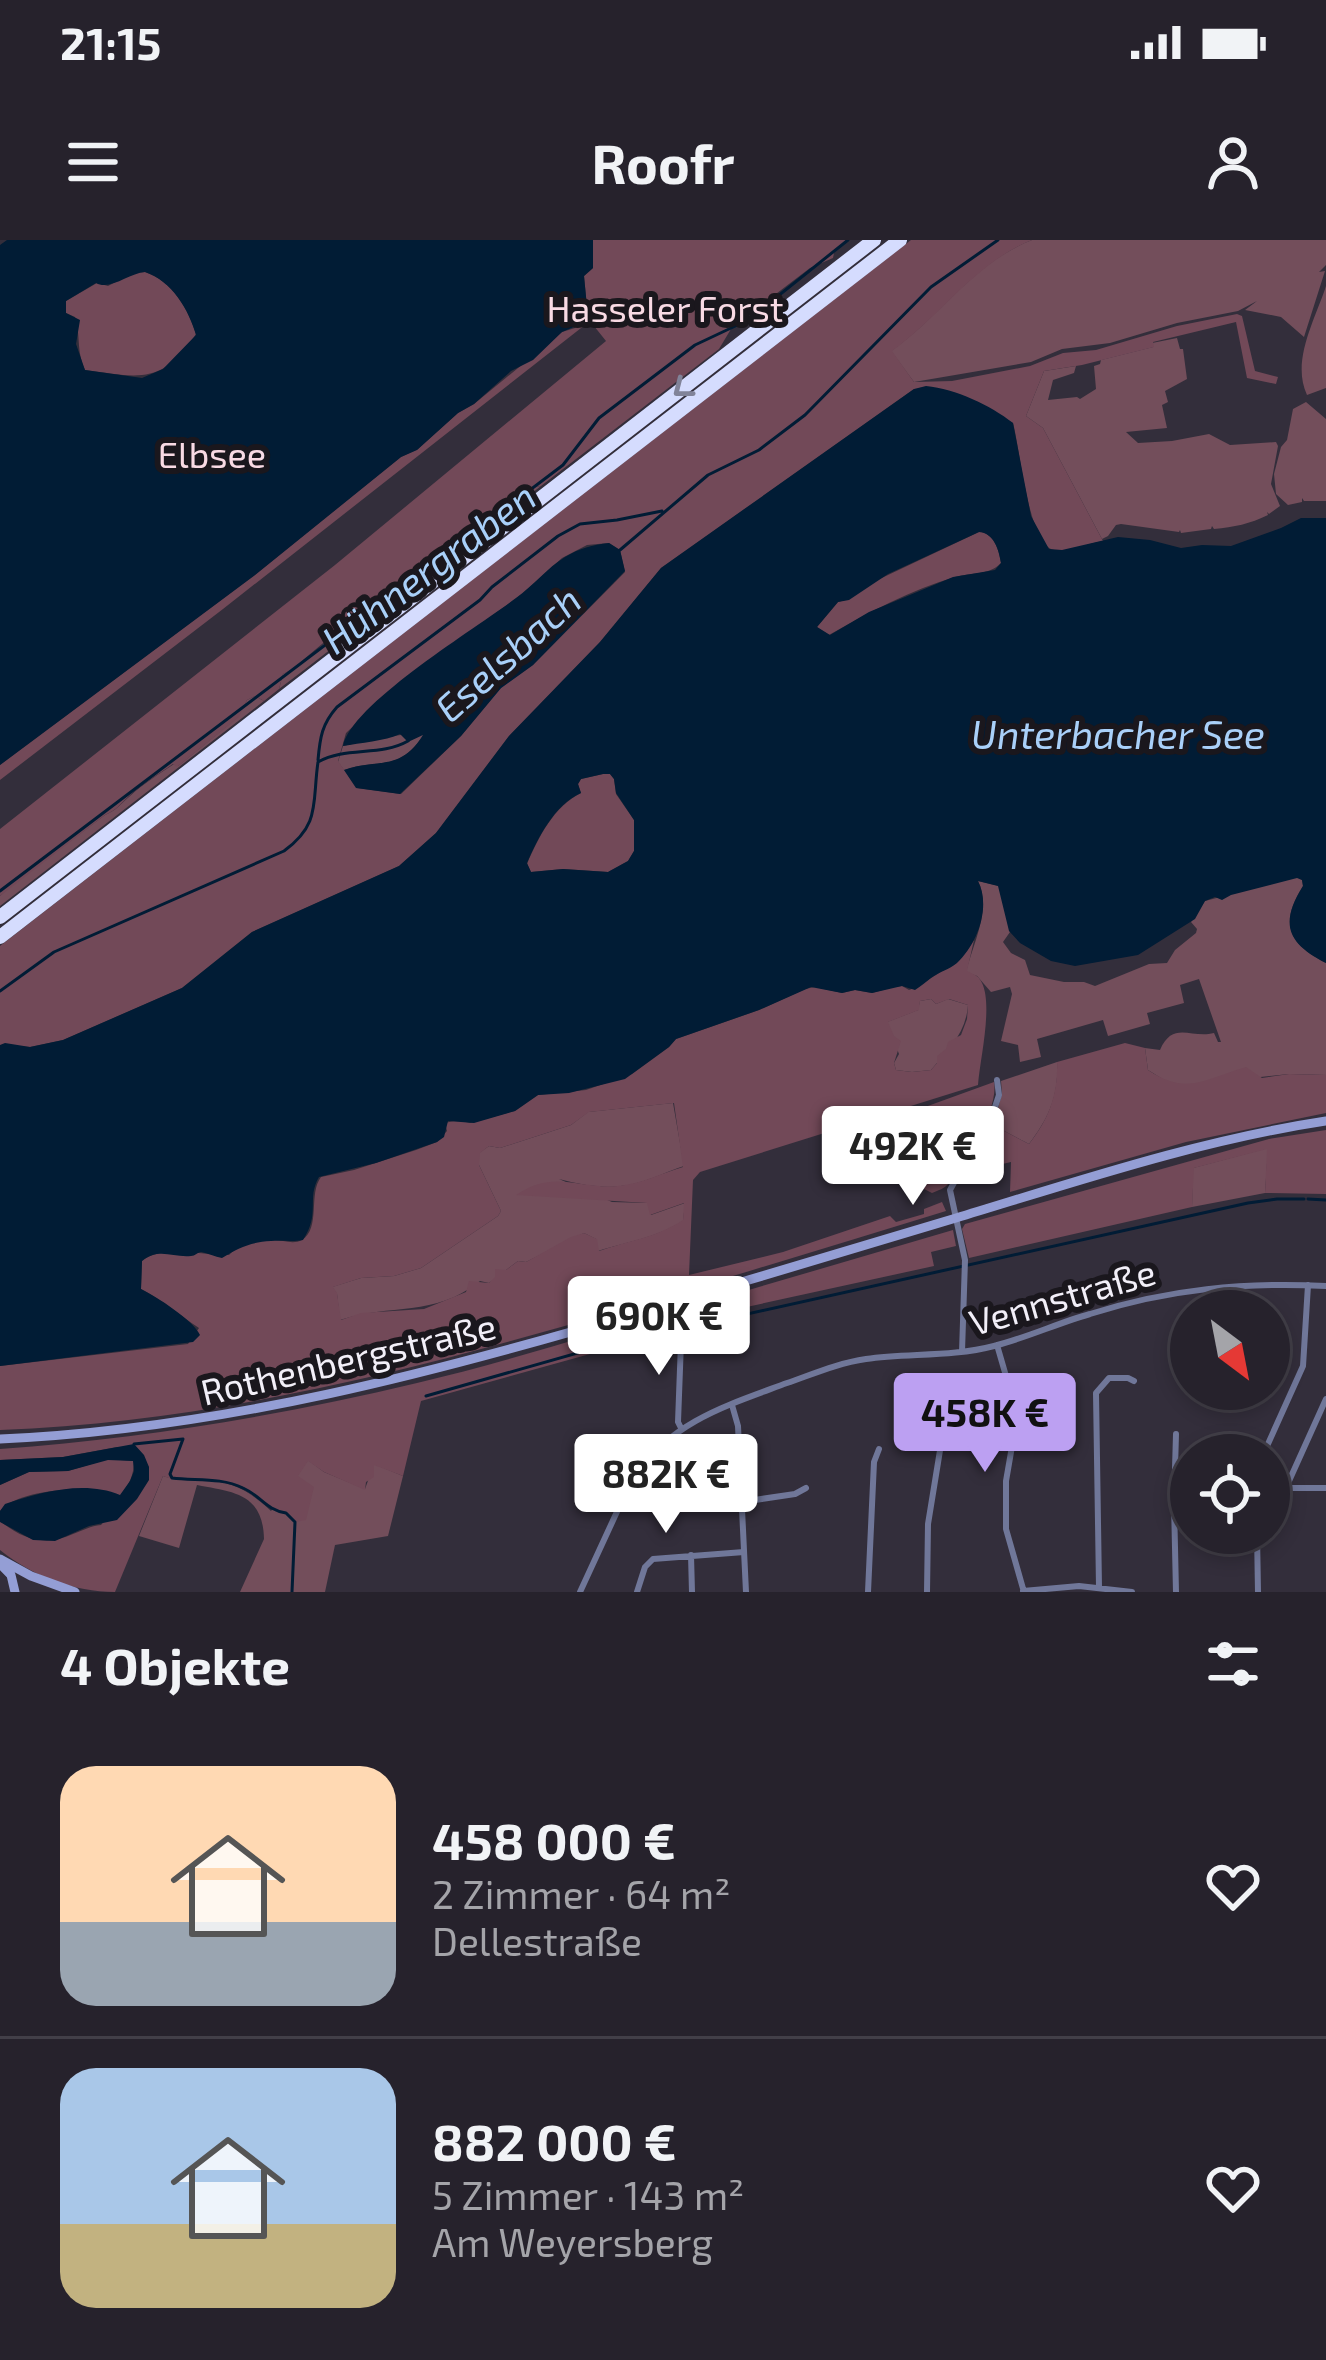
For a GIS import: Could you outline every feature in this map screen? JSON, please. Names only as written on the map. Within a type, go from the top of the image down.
[{"type":"highway","points":[[0,917],[874,240]]},
{"type":"highway","points":[[0,937],[900,240]]},
{"type":"main road","name":"Rothenbergstraße","points":[[0,1439],[136,1429],[316,1399],[535,1343],[1186,1150],[1326,1121]]},
{"type":"main road","points":[[0,1562],[18,1592],[31,1576]]},
{"type":"main road","points":[[0,1562],[75,1592]]},
{"type":"street","points":[[962,1352],[965,1260],[950,1190],[994,1110],[997,1080]]},
{"type":"street","points":[[1272,1434],[1303,1366],[1307,1285]]},
{"type":"street","name":"Vennstraße","points":[[580,1592],[644,1462],[681,1428],[732,1403],[849,1362],[997,1346],[1088,1314],[1169,1293],[1220,1286],[1326,1286]]},
{"type":"street","points":[[681,1428],[681,1342],[687,1336]]},
{"type":"street","points":[[997,1346],[1015,1407],[1006,1528],[1023,1592],[1065,1586],[1132,1592]]},
{"type":"street","points":[[1100,1587],[1096,1393],[1109,1378],[1134,1381]]},
{"type":"street","points":[[1290,1478],[1326,1399]]},
{"type":"street","points":[[732,1403],[738,1426],[746,1592]]},
{"type":"street","points":[[927,1592],[928,1524],[943,1432]]},
{"type":"street","points":[[868,1592],[874,1462],[879,1449]]},
{"type":"street","points":[[741,1502],[795,1494],[806,1487]]},
{"type":"street","points":[[1290,1488],[1326,1488]]},
{"type":"street","points":[[637,1592],[645,1567],[653,1559],[744,1552]]},
{"type":"street","points":[[1175,1554],[1176,1592]]},
{"type":"street","points":[[1258,1592],[1259,1554]]},
{"type":"street","points":[[691,1555],[692,1592]]},
{"type":"shaded area","points":[[1032,240],[1326,240],[1326,265],[1319,272],[1325,271],[1304,337],[1281,317],[1245,310],[1257,301],[1238,311],[1110,343],[1062,349],[1031,362],[914,382],[891,351],[992,262]]},
{"type":"shaded area","points":[[1326,286],[1326,388],[1307,395],[1303,355]]},
{"type":"shaded area","points":[[1177,338],[1187,379],[1165,391],[1168,402],[1162,405],[1167,428],[1126,432],[1138,443],[1209,434],[1230,445],[1276,442],[1271,484],[1280,506],[1235,526],[1181,533],[1121,524],[1102,539],[1043,428],[1026,416],[1044,371],[1076,366],[1074,373],[1053,380],[1048,400],[1080,399],[1096,389],[1094,366],[1101,360]]},
{"type":"shaded area","points":[[1306,402],[1326,419],[1326,501],[1302,498],[1288,505],[1276,494],[1274,474],[1293,409]]},
{"type":"shaded area","points":[[541,486],[279,689],[283,674],[299,666],[347,623],[367,617],[379,599],[399,591],[402,583],[520,490]]},
{"type":"shaded area","points":[[255,696],[264,701],[0,906],[0,896],[12,885],[146,783],[174,764],[178,766],[238,717],[247,700]]},
{"type":"shaded area","points":[[425,733],[406,754],[389,762],[344,770],[338,762],[343,746]]},
{"type":"shaded area","points":[[1297,877],[1303,886],[1291,910],[1291,930],[1303,948],[1326,963],[1326,1075],[1289,1074],[1188,1085],[1169,1083],[1148,1070],[1145,1048],[1160,1050],[1177,1033],[1214,1033],[1221,1042],[1199,979],[1180,985],[1184,1003],[1147,1013],[1150,1024],[1108,1036],[1103,1020],[1037,1039],[1041,1057],[1020,1062],[1018,1045],[1001,1041],[1010,987],[991,992],[977,976],[966,972],[982,914],[978,881],[999,886],[1010,932],[1003,942],[1025,960],[1030,975],[1095,986],[1149,964],[1167,963],[1196,933],[1191,922],[1205,901]]},
{"type":"shaded area","points":[[931,999],[936,1004],[948,999],[968,1005],[960,1032],[931,1070],[896,1070],[899,1054],[887,1022],[918,1010],[920,1001]]},
{"type":"shaded area","points":[[1057,1062],[1051,1106],[1029,1144],[993,1125],[1001,1081]]},
{"type":"shaded area","points":[[673,1103],[684,1166],[618,1186],[559,1179],[612,1202],[648,1203],[651,1215],[685,1203],[683,1221],[598,1251],[596,1239],[584,1233],[526,1262],[518,1261],[489,1283],[480,1281],[446,1300],[340,1320],[332,1287],[421,1268],[498,1216],[501,1211],[479,1165],[479,1153],[489,1146],[500,1148],[571,1125],[588,1112]]},
{"type":"shaded area","points":[[1268,1148],[1265,1193],[1192,1207],[1193,1168]]},
{"type":"shaded area","points":[[308,1460],[365,1489],[374,1464],[403,1476],[388,1536],[335,1545],[325,1592],[240,1592],[264,1539],[258,1512],[234,1493],[197,1485],[179,1548],[139,1536],[163,1476],[231,1485],[271,1511]]},
{"type":"green space","name":"Hasseler Forst","points":[[593,240],[846,240],[833,258],[810,268],[731,329],[719,349],[541,486],[520,490],[402,583],[399,591],[379,599],[376,611],[347,623],[299,666],[283,674],[279,689],[264,701],[255,696],[247,700],[239,717],[177,767],[173,764],[145,783],[0,896],[0,829],[335,565],[606,341],[590,321],[0,780],[0,765],[255,575],[562,332],[575,328],[587,307],[584,276],[593,268]]},
{"type":"green space","points":[[911,240],[1032,240],[993,262],[892,351],[914,382],[952,381],[1030,366],[1063,353],[1096,350],[1237,314],[1242,316],[1255,371],[1278,377],[1276,384],[1247,378],[1236,322],[1153,342],[1154,347],[1044,371],[1026,416],[1043,428],[1103,541],[1060,551],[1045,544],[1031,514],[1013,423],[978,402],[914,389],[661,568],[600,642],[509,736],[436,833],[399,866],[252,932],[182,988],[63,1040],[30,1047],[0,1045],[0,946]],"holes":[[[609,543],[620,550],[625,572],[533,665],[501,688],[461,736],[401,794],[357,788],[338,761],[346,733],[398,684],[522,594],[562,558],[587,545]]]},
{"type":"green space","points":[[145,272],[178,297],[196,334],[172,363],[148,374],[85,370],[75,317],[66,313],[66,301],[97,283],[108,286]]},
{"type":"green space","points":[[979,532],[995,543],[1001,563],[996,567],[922,588],[829,635],[817,627],[838,602]]},
{"type":"green space","points":[[603,774],[614,779],[616,794],[634,820],[634,851],[628,861],[608,872],[531,872],[527,864],[536,844],[563,806],[581,793],[581,779]]},
{"type":"green space","points":[[974,940],[967,971],[981,980],[986,1005],[978,1085],[700,1172],[693,1180],[689,1275],[783,1252],[890,1216],[896,1222],[924,1214],[924,1209],[942,1202],[946,1211],[623,1309],[393,1372],[159,1416],[0,1430],[0,1366],[188,1344],[199,1328],[141,1289],[142,1261],[150,1256],[171,1252],[229,1255],[255,1242],[302,1240],[311,1227],[321,1177],[437,1142],[447,1131],[445,1123],[470,1123],[515,1111],[538,1095],[586,1090],[632,1074],[676,1039],[805,989],[872,993],[902,986],[909,990],[953,964]],"holes":[[[931,999],[936,1004],[949,999],[968,1005],[961,1035],[948,1042],[931,1070],[896,1070],[901,1041],[888,1022],[919,1010],[920,1001]],[[674,1103],[683,1167],[627,1185],[542,1183],[516,1195],[647,1203],[650,1215],[684,1203],[683,1220],[653,1235],[599,1251],[597,1239],[584,1233],[526,1262],[495,1269],[489,1283],[469,1281],[466,1292],[424,1309],[361,1313],[341,1320],[333,1287],[421,1268],[498,1216],[501,1211],[479,1165],[480,1153],[489,1146],[500,1148],[571,1125],[589,1112]]]},
{"type":"green space","points":[[1125,1043],[1145,1048],[1148,1070],[1185,1084],[1246,1067],[1262,1078],[1326,1075],[1326,1113],[1186,1142],[1010,1192],[1011,1162],[977,1170],[978,1150],[993,1125],[1029,1144],[1036,1135],[1054,1095],[1057,1062]]},
{"type":"green space","points":[[994,1082],[987,1120],[964,1163],[943,1188],[932,1193],[924,1189],[925,1107]]},
{"type":"green space","points":[[1326,1130],[1326,1194],[1265,1193],[1267,1149],[1194,1168],[1192,1207],[969,1258],[965,1224],[1269,1139]]},
{"type":"green space","points":[[953,1230],[956,1246],[931,1252],[934,1266],[687,1320],[684,1309]]},
{"type":"green space","points":[[682,1307],[680,1329],[421,1401],[403,1476],[374,1465],[374,1477],[366,1482],[365,1490],[308,1461],[298,1476],[314,1487],[306,1520],[295,1522],[286,1512],[234,1485],[163,1476],[115,1592],[54,1581],[0,1550],[0,1521],[44,1540],[101,1525],[149,1467],[117,1447],[63,1457],[0,1460],[0,1449],[210,1425],[313,1406],[484,1366]]},
{"type":"green space","points":[[108,1459],[134,1461],[120,1496],[57,1490],[23,1497],[0,1511],[0,1485],[29,1472],[68,1471]]},
{"type":"water","name":"Elbsee","points":[[7,240],[593,240],[593,268],[584,276],[587,307],[583,323],[562,332],[533,360],[511,371],[255,575],[0,765],[0,245]],"holes":[[[145,272],[178,297],[196,335],[163,369],[142,378],[85,370],[76,344],[80,320],[66,313],[66,301],[96,283],[107,285]]]},
{"type":"water","name":"Unterbacher See","points":[[926,386],[961,394],[1013,423],[1031,516],[1049,549],[1118,537],[1181,548],[1231,546],[1301,518],[1326,518],[1326,963],[1302,948],[1291,931],[1291,911],[1303,886],[1297,878],[1205,901],[1195,919],[1138,955],[1075,966],[1051,961],[1020,943],[1009,931],[998,886],[978,881],[983,913],[971,945],[957,963],[915,990],[902,986],[842,993],[811,987],[676,1039],[625,1079],[569,1093],[538,1095],[515,1111],[474,1123],[448,1121],[444,1137],[437,1142],[319,1177],[303,1240],[257,1243],[222,1258],[201,1252],[154,1255],[142,1261],[141,1289],[190,1323],[200,1335],[193,1342],[0,1366],[0,1045],[30,1047],[63,1040],[182,988],[252,932],[399,866],[436,833],[509,736],[600,642],[661,568],[914,389]],"holes":[[[979,532],[988,535],[997,548],[1001,563],[995,570],[953,577],[869,612],[830,635],[817,627],[838,602]],[[603,774],[614,779],[616,793],[634,820],[634,851],[628,861],[608,872],[531,872],[527,863],[548,823],[581,793],[581,779]]]},
{"type":"water","points":[[609,543],[620,550],[625,571],[533,665],[501,688],[461,736],[400,794],[356,788],[344,770],[397,759],[423,735],[408,742],[400,734],[343,746],[368,709],[558,561],[581,549]]},
{"type":"water","points":[[134,1444],[149,1467],[149,1480],[117,1520],[55,1541],[33,1540],[0,1522],[5,1504],[48,1492],[92,1488],[120,1495],[134,1471],[133,1461],[108,1460],[68,1471],[29,1472],[0,1485],[0,1460],[63,1457]]},
{"type":"waterway","name":"Hühnergraben","points":[[0,891],[563,465],[599,418],[695,345],[748,320],[848,240]]},
{"type":"waterway","name":"Eselsbach","points":[[620,550],[708,475],[759,450],[805,415],[931,287],[998,240]]},
{"type":"waterway","points":[[318,760],[323,731],[337,707],[558,536],[580,524],[662,511]]},
{"type":"waterway","name":"Eselsbach","points":[[0,991],[54,952],[284,851],[309,822],[318,762],[408,741]]},
{"type":"waterway","points":[[426,1396],[662,1329],[675,1330],[1248,1203],[1304,1199]]},
{"type":"waterway","points":[[1308,1199],[1326,1200]]},
{"type":"waterway","points":[[134,1444],[183,1439],[172,1478],[235,1485],[286,1513],[295,1522],[292,1592]]}]
